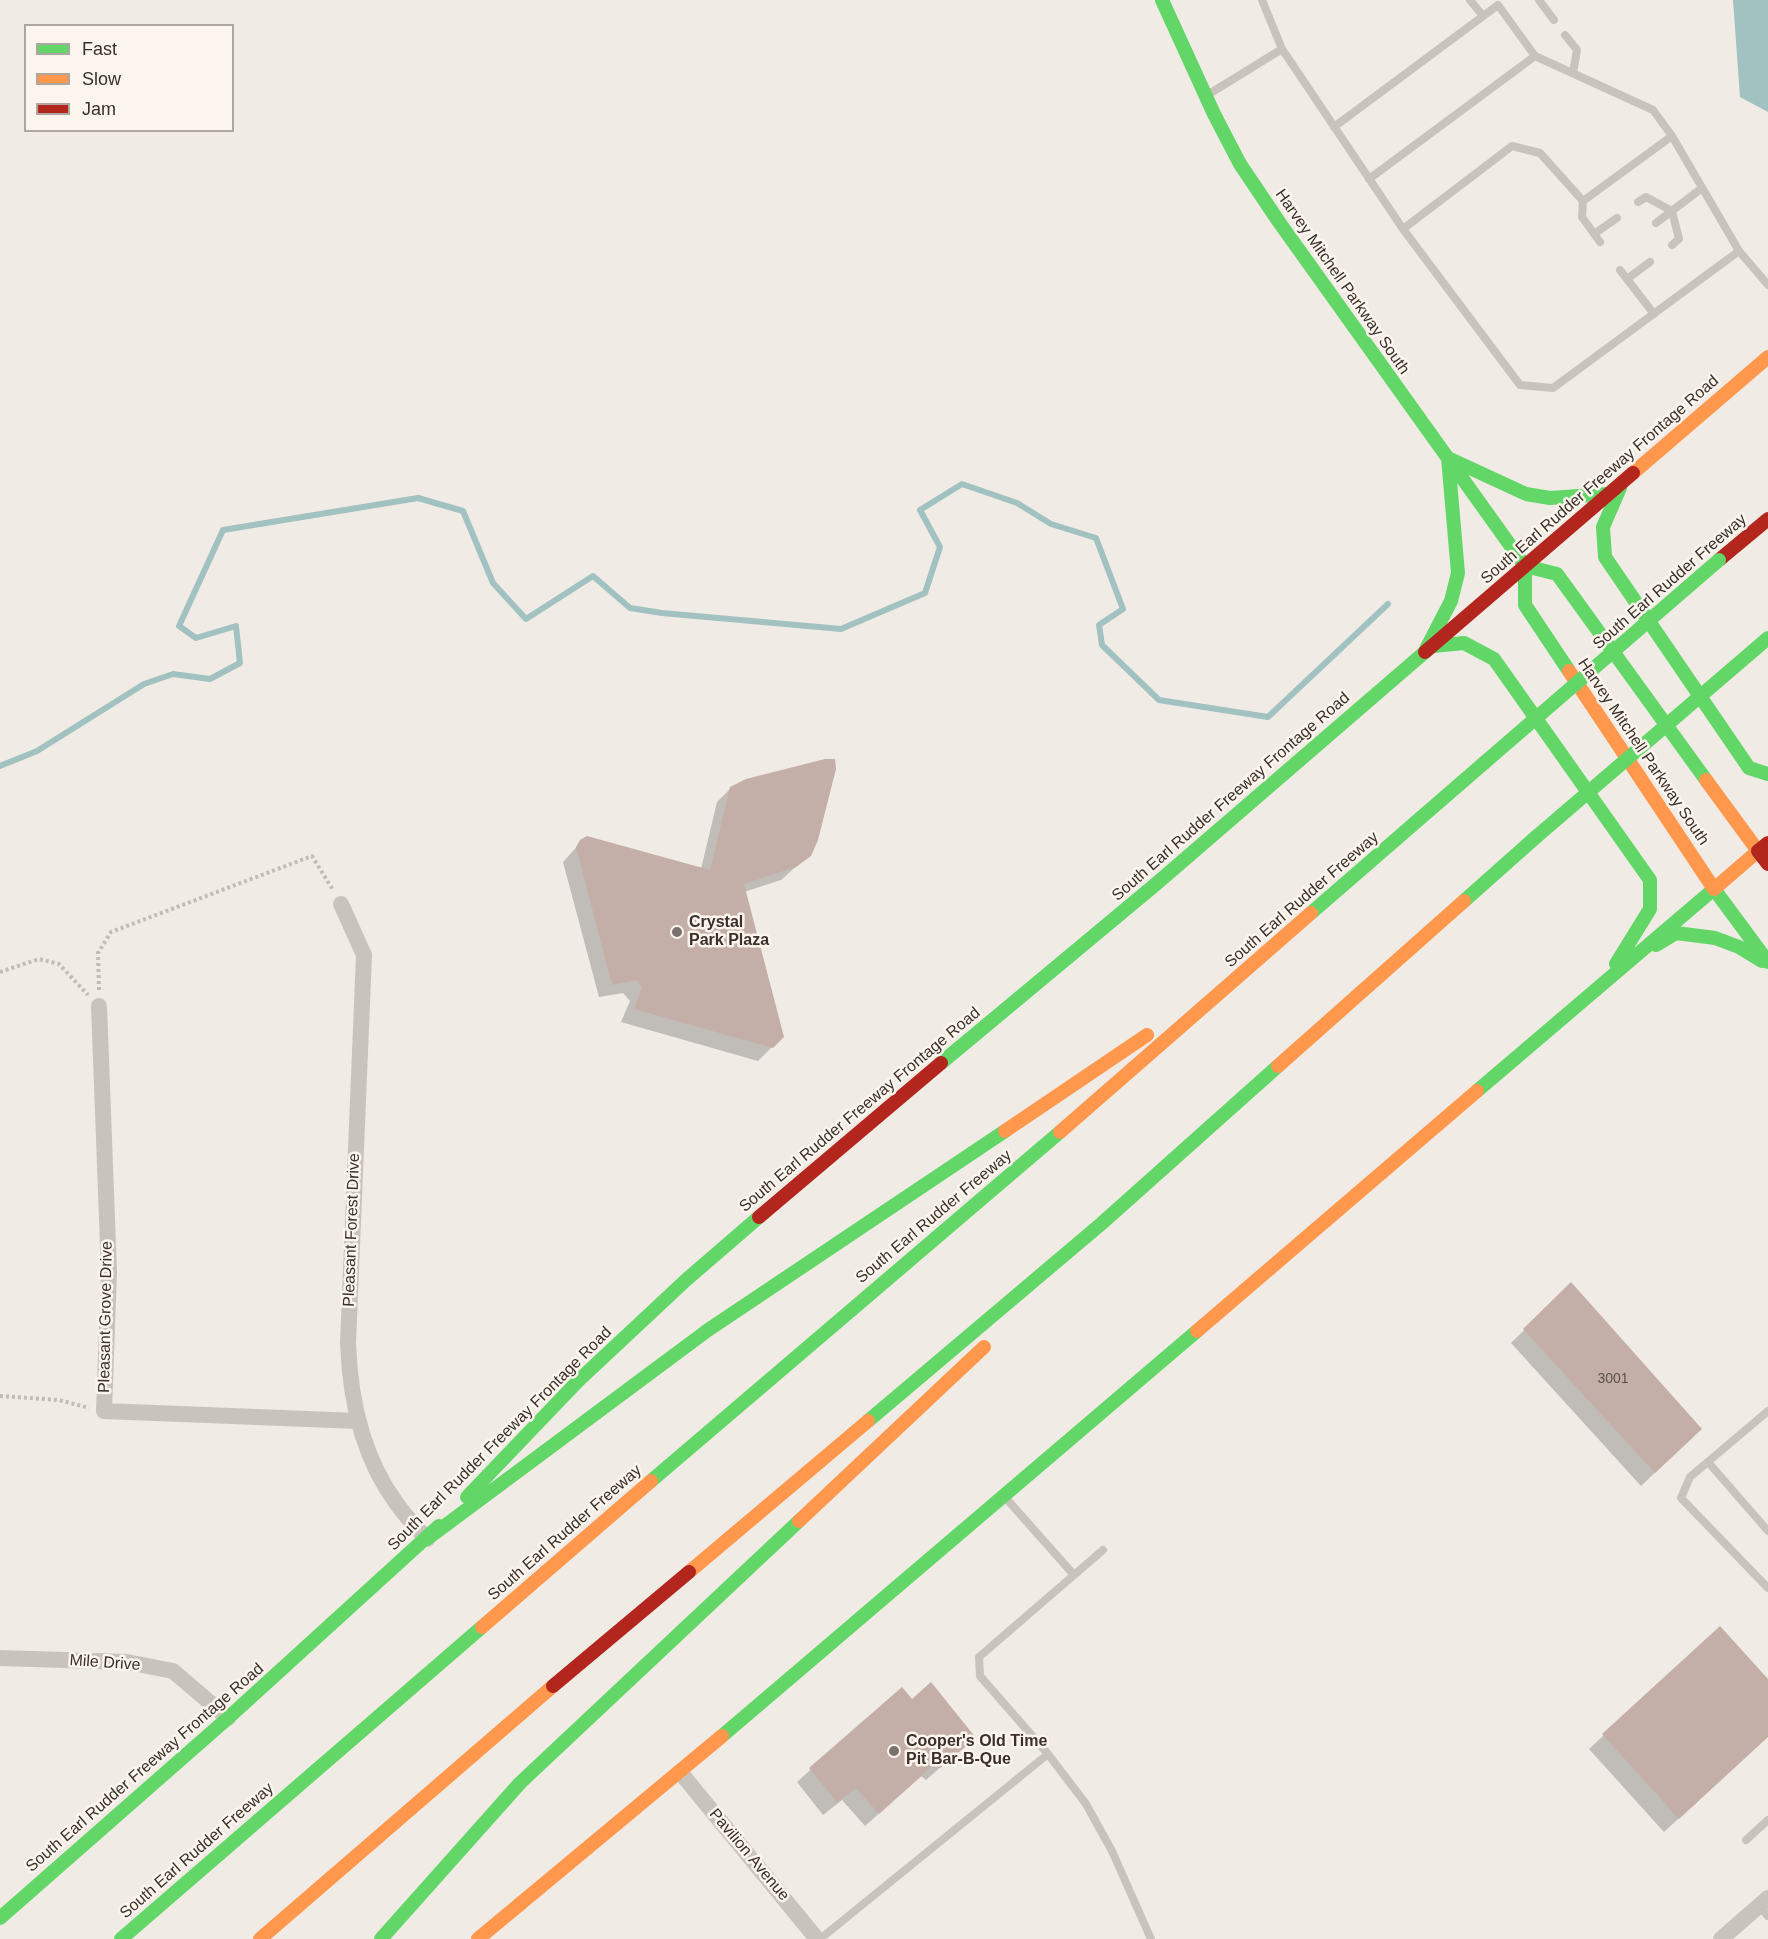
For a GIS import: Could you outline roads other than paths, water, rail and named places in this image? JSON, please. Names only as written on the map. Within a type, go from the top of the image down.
[{"type":"main road","name":"Harvey Mitchell Parkway South","points":[[1162,0],[1240,164],[1525,566],[1525,605],[1714,889],[1768,964]]},
{"type":"main road","name":"South Earl Rudder Freeway Frontage Road","points":[[0,1918],[427,1539],[578,1381],[686,1280],[862,1129],[1156,884],[1768,357]]},
{"type":"main road","points":[[1428,649],[1451,601],[1458,573],[1448,458],[1526,494],[1550,498],[1608,494]]},
{"type":"main road","points":[[1622,483],[1603,527],[1605,557],[1749,768],[1768,774]]},
{"type":"main road","name":"South Earl Rudder Freeway","points":[[121,1939],[1768,519]]},
{"type":"main road","name":"Harvey Mitchell Parkway South","points":[[1525,566],[1557,574],[1763,847],[1768,864]]},
{"type":"main road","points":[[260,1939],[464,1761],[1101,1224],[1536,837],[1768,638]]},
{"type":"main road","points":[[1428,649],[1464,643],[1494,659],[1650,880],[1650,909],[1605,981]]},
{"type":"main road","points":[[478,1939],[680,1772],[1763,847]]},
{"type":"main road","points":[[1631,960],[1676,933],[1715,938],[1739,946],[1768,964]]},
{"type":"main road","points":[[427,1539],[708,1330],[1256,961]]},
{"type":"main road","points":[[1049,1286],[1101,1224]]},
{"type":"main road","points":[[381,1939],[520,1783],[997,1334]]},
{"type":"street","name":"Pleasant Forest Drive","points":[[342,904],[364,956],[348,1343],[349,1380],[358,1421],[380,1476],[397,1504],[427,1539]]},
{"type":"street","name":"Pleasant Grove Drive","points":[[99,1006],[109,1272],[104,1412],[358,1421]]},
{"type":"street","name":"Mile Drive","points":[[0,1658],[127,1662],[173,1671],[228,1718]]},
{"type":"street","name":"Pavilion Avenue","points":[[680,1772],[819,1939]]},
{"type":"street","points":[[1721,1939],[1765,1907]]},
{"type":"lane","points":[[1262,0],[1282,49],[1334,127],[1403,229],[1520,385],[1553,388],[1739,251]]},
{"type":"lane","points":[[1470,0],[1483,16]]},
{"type":"lane","points":[[1539,0],[1554,20]]},
{"type":"lane","points":[[1334,127],[1501,3],[1535,56],[1653,110],[1672,136],[1739,251],[1768,285]]},
{"type":"lane","points":[[1565,35],[1577,50],[1573,73]]},
{"type":"lane","points":[[1206,96],[1282,49]]},
{"type":"lane","points":[[1369,179],[1535,56]]},
{"type":"lane","points":[[1583,201],[1672,136]]},
{"type":"lane","points":[[1403,229],[1512,146],[1540,153],[1583,201],[1582,217],[1600,242]]},
{"type":"lane","points":[[1656,224],[1702,188]]},
{"type":"lane","points":[[1638,202],[1646,197],[1672,211],[1679,239],[1672,245]]},
{"type":"lane","points":[[1594,234],[1617,218]]},
{"type":"lane","points":[[1627,279],[1650,262]]},
{"type":"lane","points":[[1620,270],[1654,314]]},
{"type":"lane","points":[[1768,1411],[1690,1477],[1681,1498],[1768,1588]]},
{"type":"lane","points":[[1708,1462],[1768,1531]]},
{"type":"lane","points":[[1003,1495],[1074,1575]]},
{"type":"lane","points":[[1104,1550],[979,1657],[980,1676],[1048,1754],[1086,1804],[1112,1851],[1151,1939]]},
{"type":"lane","points":[[819,1939],[1048,1754]]},
{"type":"lane","points":[[1746,1840],[1768,1820]]},
{"type":"water","points":[[1733,0],[1768,0],[1768,112],[1740,97]]},
{"type":"waterway","points":[[0,766],[37,751],[144,684],[173,674],[210,679],[240,663],[236,626],[196,638],[179,626],[223,530],[418,498],[463,511],[493,583],[526,619],[593,576],[630,608],[662,613],[841,629],[925,593],[940,547],[920,510],[962,484],[1017,503],[1051,524],[1096,538],[1123,609],[1099,625],[1102,645],[1159,700],[1268,717],[1388,604]]},
{"type":"place","name":"Crystal Park Plaza","points":[[677,932]]},
{"type":"place","name":"Cooper's Old Time Pit Bar-B-Que","points":[[894,1751]]}]
